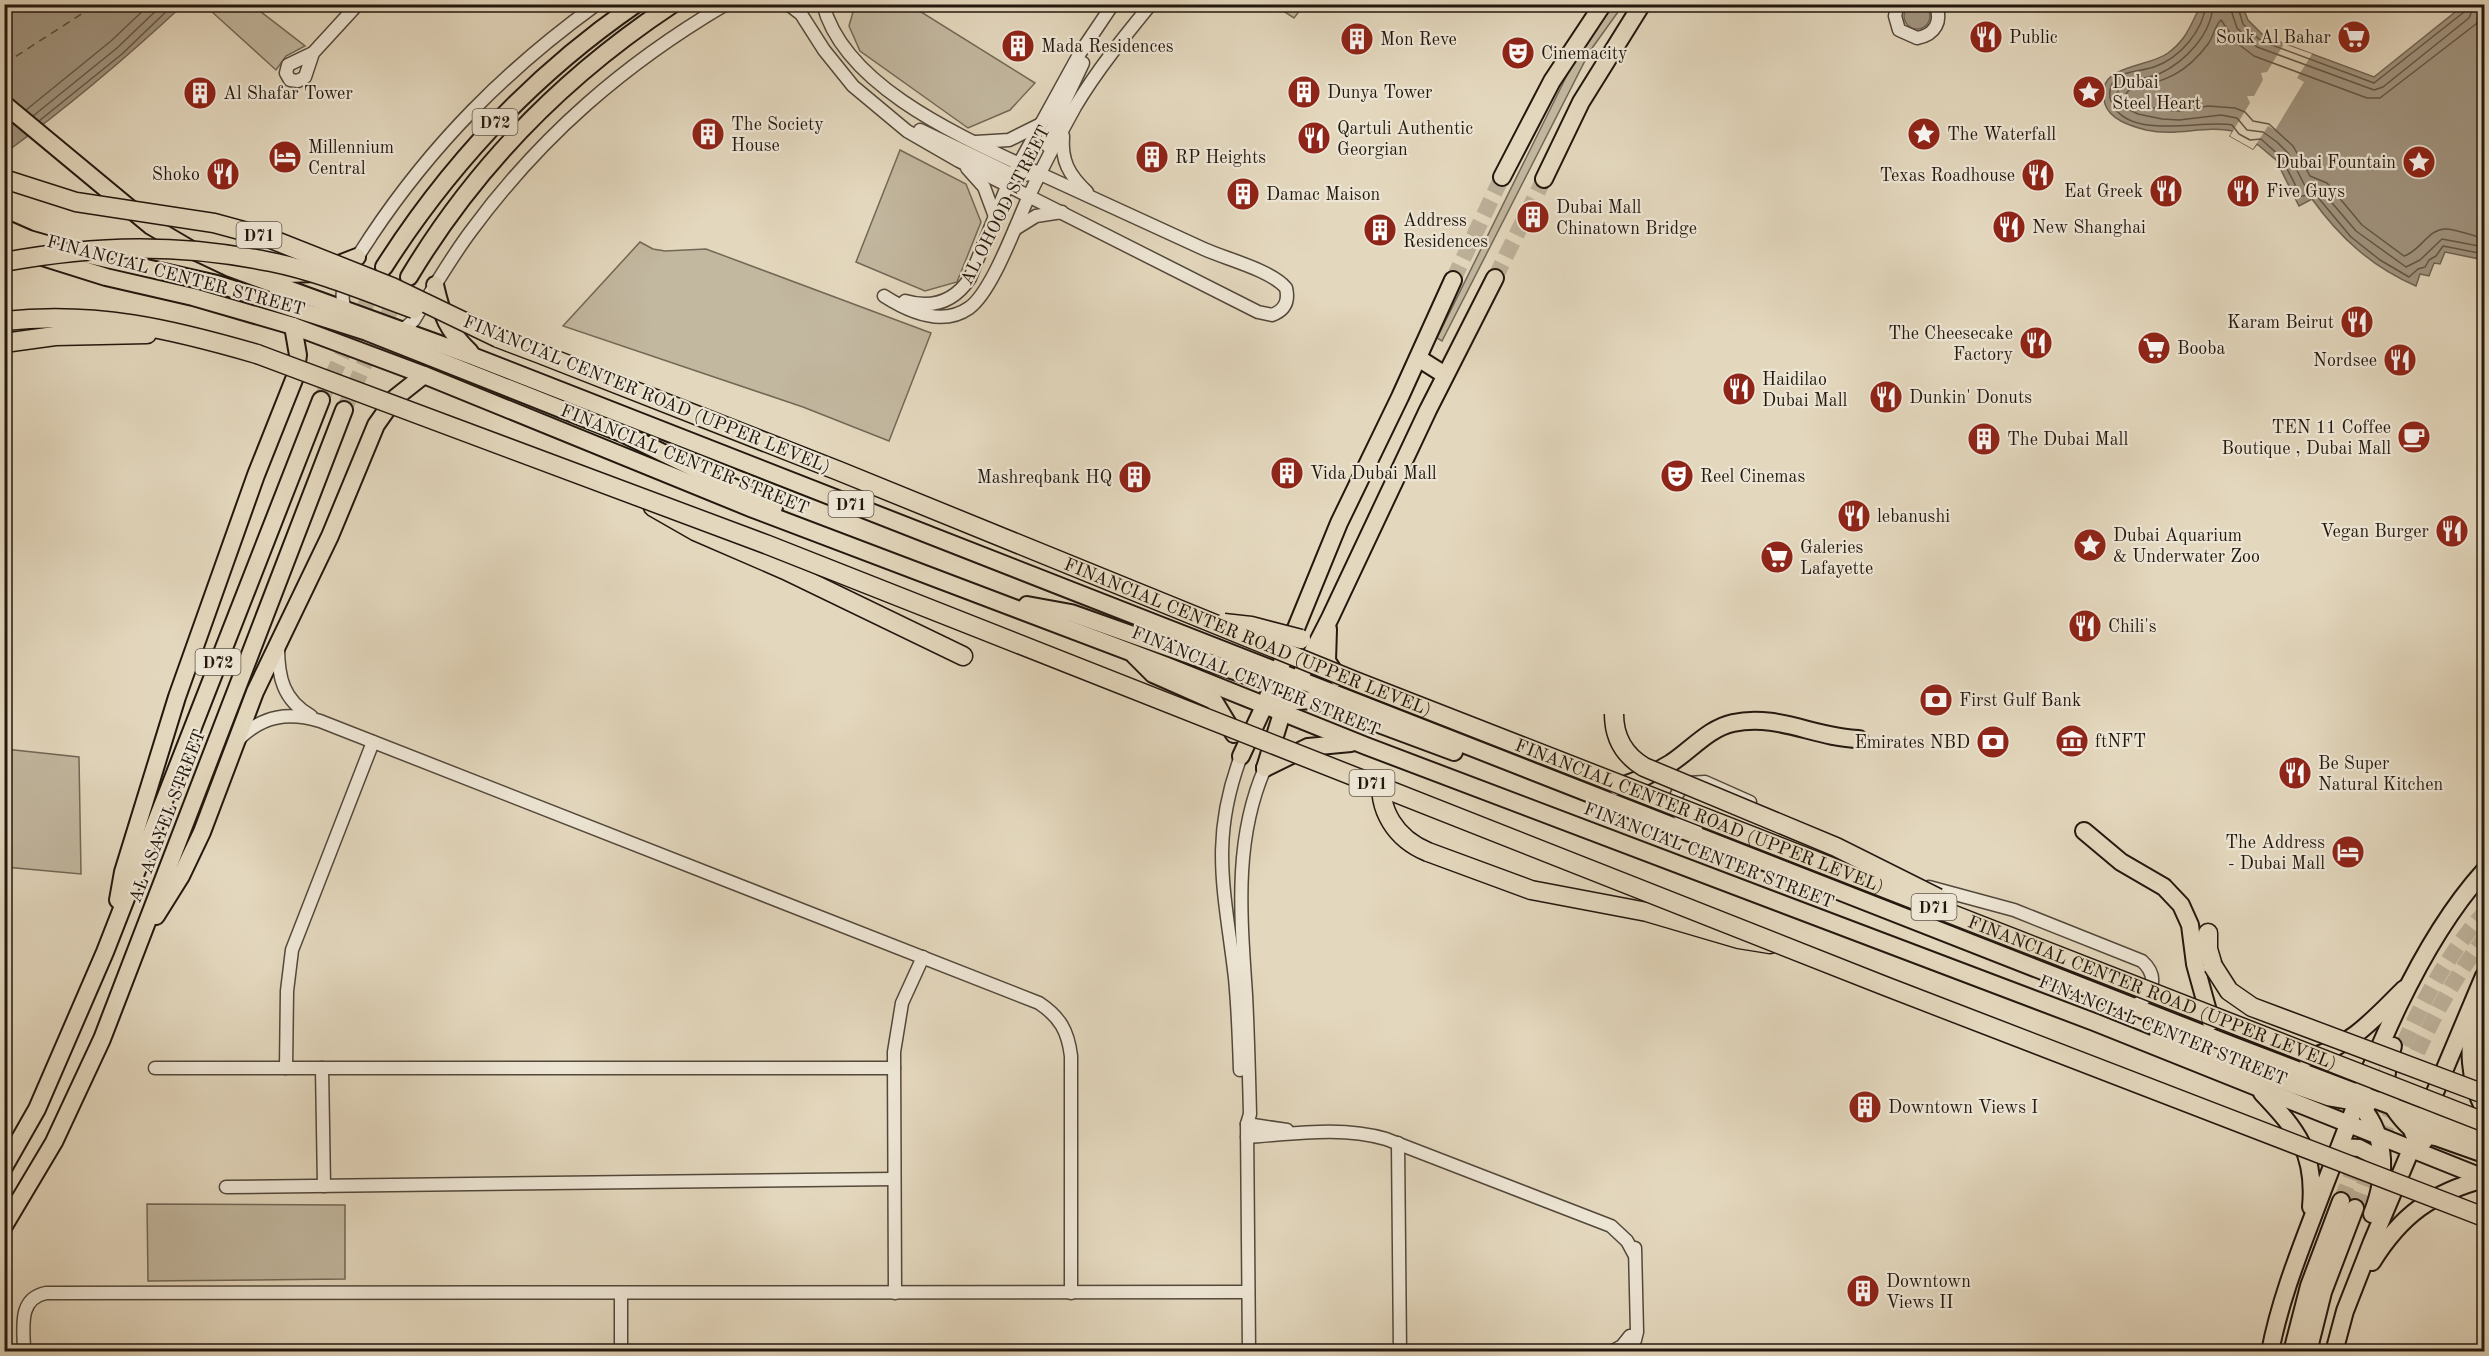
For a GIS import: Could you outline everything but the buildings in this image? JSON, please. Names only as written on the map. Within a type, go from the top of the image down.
[{"type":"highway","name":"FINANCIAL CENTER ROAD (UPPER LEVEL)","points":[[4,179],[93,206],[206,222],[266,237],[392,287],[498,338],[839,471],[1212,624],[2484,1122]]},
{"type":"highway","points":[[4,262],[89,249],[164,248],[203,251],[272,262],[309,272],[498,338]]},
{"type":"highway","points":[[4,321],[49,317],[92,318],[136,323],[191,336]]},
{"type":"highway","points":[[4,343],[82,334],[191,336]]},
{"type":"highway","name":"D71","points":[[191,336],[258,354],[768,545],[1781,945],[2484,1217]]},
{"type":"highway","points":[[639,497],[695,531],[785,570],[963,656]]},
{"type":"highway","points":[[1212,624],[1241,624],[1301,639]]},
{"type":"highway","points":[[1614,714],[1616,734],[1622,747],[1644,767],[1836,847],[1932,894],[1983,926]]},
{"type":"highway","points":[[1382,774],[1381,792],[1388,817],[1398,832],[1419,849],[1494,878],[1541,892],[1666,917],[1739,939],[1781,945]]},
{"type":"highway","points":[[2208,933],[2208,949],[2213,966],[2229,991],[2252,1007],[2484,1095]]},
{"type":"main road","name":"D72","points":[[384,267],[424,207],[494,123],[575,49],[636,4]]},
{"type":"main road","name":"D72","points":[[409,277],[463,196],[526,122],[599,58],[673,4]]},
{"type":"main road","points":[[1502,177],[1552,81],[1603,4]]},
{"type":"main road","points":[[1544,179],[1581,102],[1642,4]]},
{"type":"main road","name":"FINANCIAL CENTER STREET","points":[[4,104],[86,174],[170,238],[210,259],[325,311],[345,310],[475,357],[1214,645],[1259,672]]},
{"type":"main road","points":[[4,228],[29,239],[325,311],[367,332],[644,443],[850,544]]},
{"type":"main road","name":"FINANCIAL CENTER STREET","points":[[4,245],[79,270],[193,297],[293,326],[424,375],[666,475],[1265,705],[1286,706],[1309,723],[1366,746],[2094,1022],[2379,1136],[2413,1141],[2447,1163],[2484,1179]]},
{"type":"main road","points":[[251,276],[316,273],[357,257]]},
{"type":"main road","points":[[1264,768],[1298,679],[1330,618],[1495,278]]},
{"type":"main road","points":[[1241,756],[1265,705],[1339,523],[1418,358],[1452,280]]},
{"type":"main road","points":[[435,285],[446,323],[455,338],[475,357]]},
{"type":"main road","points":[[116,923],[123,872],[171,717],[256,475],[295,377],[298,355],[293,326]]},
{"type":"main road","points":[[1418,358],[1446,375]]},
{"type":"main road","points":[[142,933],[182,876],[215,802],[236,742],[278,643],[330,536],[376,425],[395,398],[424,375]]},
{"type":"main road","name":"D72","points":[[116,923],[321,400]]},
{"type":"main road","name":"AL ASAYEL STREET","points":[[4,1226],[71,1108],[109,1022],[344,410]]},
{"type":"main road","points":[[1005,604],[1071,613],[1259,672],[1298,679]]},
{"type":"main road","points":[[1214,645],[1257,647],[1267,644],[1276,639],[1302,612]]},
{"type":"main road","points":[[1330,618],[1326,652],[1330,668],[1376,709]]},
{"type":"main road","points":[[1131,652],[1153,674],[1214,701],[1233,733],[1241,756]]},
{"type":"main road","name":"FINANCIAL CENTER STREET","points":[[1298,679],[2133,1007],[2272,1059],[2360,1098],[2392,1104],[2484,1141]]},
{"type":"main road","points":[[1286,706],[1314,700],[1522,778],[1555,781]]},
{"type":"main road","points":[[1309,723],[1306,709],[1308,703],[1314,700]]},
{"type":"main road","points":[[1581,791],[1616,788],[1638,780],[1669,764],[1720,727],[1732,723],[1770,720],[1838,739],[1859,739]]},
{"type":"main road","points":[[1264,768],[1308,747],[1343,742],[1366,746]]},
{"type":"main road","points":[[2084,831],[2121,862],[2164,887],[2181,905],[2190,926],[2195,964],[2208,1016],[2217,1033],[2234,1046]]},
{"type":"main road","points":[[2270,1352],[2284,1295],[2360,1098],[2413,980],[2442,925],[2484,871]]},
{"type":"main road","name":"AL ASAYEL STREET","points":[[4,1167],[47,1087],[116,923]]},
{"type":"main road","points":[[2334,1352],[2352,1296],[2413,1141],[2484,976]]},
{"type":"main road","points":[[2272,1059],[2301,1059],[2340,1045],[2363,1029],[2413,980]]},
{"type":"main road","points":[[2413,980],[2385,1072],[2385,1085],[2392,1104],[2413,1141]]},
{"type":"main road","points":[[2476,995],[2470,1062],[2473,1079],[2484,1109]]},
{"type":"main road","points":[[2094,1022],[2138,1029],[2330,1086]]},
{"type":"main road","points":[[2385,1072],[2407,1089],[2433,1092]]},
{"type":"main road","points":[[2257,1088],[2290,1122],[2306,1151],[2313,1184],[2309,1226]]},
{"type":"main road","points":[[2392,1104],[2433,1092]]},
{"type":"main road","points":[[2352,1296],[2357,1254],[2380,1193],[2382,1160],[2379,1136],[2360,1098]]},
{"type":"main road","points":[[2340,1145],[2379,1136]]},
{"type":"main road","points":[[2413,1141],[2454,1143],[2484,1154]]},
{"type":"main road","points":[[2447,1163],[2440,1149],[2444,1143],[2454,1143]]},
{"type":"main road","points":[[2340,1145],[2359,1148],[2382,1160]]},
{"type":"main road","points":[[2352,1296],[2387,1238],[2402,1221],[2446,1192],[2484,1179]]},
{"type":"main road","points":[[2292,1352],[2309,1286],[2348,1205],[2308,1352]]},
{"type":"street","points":[[313,53],[358,4]]},
{"type":"street","points":[[597,4],[513,72],[447,135],[411,179],[357,257],[342,291],[345,310],[367,332],[389,333],[403,330],[414,320],[489,206],[573,115],[635,62],[722,7],[734,4]]},
{"type":"street","points":[[788,4],[801,14],[824,50],[853,86],[888,117],[959,160],[984,187],[994,214]]},
{"type":"street","points":[[823,4],[836,34],[874,79],[909,106],[969,140],[1013,174],[1029,195],[1258,312],[1272,315],[1284,308],[1286,288],[1275,278],[1040,173],[1013,174],[959,160]]},
{"type":"street","name":"AL OHOOD STREET","points":[[1113,4],[1094,31],[1013,174],[994,214],[970,278],[956,295],[935,304],[923,305],[884,296],[903,307],[929,316],[945,317],[960,313],[974,304],[984,292],[1029,195],[1064,129],[1100,70],[1151,4]]},
{"type":"street","points":[[1896,6],[1894,16],[1899,30],[1917,38],[1930,34],[1936,27],[1938,11],[1935,4]]},
{"type":"street","points":[[1055,146],[1048,146],[1046,141],[1087,53],[1094,31]]},
{"type":"street","points":[[888,117],[1013,174]]},
{"type":"street","points":[[969,140],[989,143],[1009,140],[1027,133],[1042,122]]},
{"type":"street","points":[[1064,129],[1062,152],[1065,164],[1073,178],[1094,199]]},
{"type":"street","points":[[1012,232],[1036,216],[1065,212]]},
{"type":"street","points":[[278,643],[280,679],[285,692],[293,703],[320,721]]},
{"type":"street","points":[[236,742],[250,728],[275,717],[302,716],[320,721],[1039,1003],[1053,1012],[1063,1025],[1069,1040],[1071,1056],[1071,1293]]},
{"type":"street","points":[[286,1068],[287,991],[292,950],[373,742]]},
{"type":"street","points":[[1241,756],[1227,799],[1220,853],[1237,996],[1243,1115],[1247,1130]]},
{"type":"street","points":[[1249,1352],[1247,1130],[1250,1114],[1239,899],[1249,818],[1264,768]]},
{"type":"street","points":[[1718,843],[1683,821],[1677,814],[1675,796],[1687,783],[1696,780],[1714,785],[1927,886],[2013,910],[2136,957],[2151,971],[2152,985],[2147,997],[2133,1007]]},
{"type":"street","points":[[895,1293],[895,1035],[903,1003],[923,957]]},
{"type":"street","points":[[155,1068],[894,1068]]},
{"type":"street","points":[[322,1068],[324,1186]]},
{"type":"street","points":[[1247,1130],[1362,1133],[1398,1143],[1611,1226],[1622,1235],[1634,1254],[1635,1340],[1627,1352]]},
{"type":"street","points":[[1398,1143],[1400,1352]]},
{"type":"street","points":[[226,1187],[894,1179]]},
{"type":"street","points":[[24,1352],[24,1312],[32,1299],[46,1293],[1248,1293]]},
{"type":"street","points":[[621,1293],[621,1352]]},
{"type":"street","points":[[1611,1352],[1628,1340],[1635,1323]]},
{"type":"shaded area","points":[[218,4],[252,5],[305,46],[286,56],[276,70],[211,11]]},
{"type":"shaded area","points":[[855,5],[910,5],[1035,83],[1010,110],[968,128],[860,51],[849,26]]},
{"type":"shaded area","points":[[1274,5],[1304,5],[1294,18]]},
{"type":"shaded area","points":[[1610,5],[1623,5],[1590,51],[1442,341],[1437,338],[1573,63]]},
{"type":"shaded area","points":[[900,150],[966,184],[981,222],[957,282],[925,291],[856,262]]},
{"type":"shaded area","points":[[640,242],[653,249],[665,251],[706,249],[931,333],[889,441],[803,407],[563,326]]},
{"type":"shaded area","points":[[5,749],[79,757],[81,874],[5,867]]},
{"type":"shaded area","points":[[147,1204],[345,1205],[345,1279],[148,1281]]},
{"type":"water","points":[[1917,3],[1926,7],[1930,16],[1926,25],[1917,29],[1908,25],[1904,16],[1908,7]]},
{"type":"water","points":[[5,5],[183,5],[96,82],[5,153]]},
{"type":"water","points":[[2201,5],[2242,5],[2248,20],[2264,36],[2374,77],[2464,5],[2484,5],[2484,260],[2445,252],[2440,264],[2434,263],[2429,276],[2420,274],[2416,286],[2385,270],[2358,250],[2312,199],[2299,206],[2276,160],[2257,144],[2253,149],[2230,136],[2233,131],[2211,129],[2158,132],[2146,130],[2128,124],[2111,114],[2105,104],[2103,91],[2107,81],[2124,69],[2168,53],[2184,36]]},
{"type":"pier","points":[[2284,44],[2312,54],[2297,78],[2304,82],[2275,130],[2268,126],[2253,149],[2230,136],[2250,103],[2247,96],[2254,96],[2263,80],[2261,73],[2267,72]]},
{"type":"ferry route","points":[[4,64],[97,4]]},
{"type":"tunnel","points":[[1453,280],[1502,177]]},
{"type":"tunnel","points":[[1495,278],[1544,179]]},
{"type":"tunnel","points":[[321,400],[377,281]]},
{"type":"tunnel","points":[[344,410],[374,342],[400,292]]},
{"type":"tunnel","points":[[2341,1201],[2400,1051],[2418,1014],[2459,945],[2484,913]]},
{"type":"tunnel","points":[[2355,1208],[2410,1068],[2426,1034],[2462,969],[2484,939]]},
{"type":"place","name":"Public","points":[[1986,37]]},
{"type":"place","name":"Souk Al Bahar","points":[[2354,37]]},
{"type":"place","name":"Mon Reve","points":[[1357,39]]},
{"type":"place","name":"Mada Residences","points":[[1018,46]]},
{"type":"place","name":"Cinemacity","points":[[1518,53]]},
{"type":"place","name":"Dunya Tower","points":[[1304,92]]},
{"type":"place","name":"Dubai Steel Heart","points":[[2089,92]]},
{"type":"place","name":"Al Shafar Tower","points":[[200,93]]},
{"type":"place","name":"The Society House","points":[[708,134]]},
{"type":"place","name":"The Waterfall","points":[[1924,134]]},
{"type":"place","name":"Qartuli Authentic Georgian","points":[[1314,138]]},
{"type":"place","name":"Millennium Central","points":[[285,157]]},
{"type":"place","name":"RP Heights","points":[[1152,157]]},
{"type":"place","name":"Dubai Fountain","points":[[2419,162]]},
{"type":"place","name":"Shoko","points":[[223,174]]},
{"type":"place","name":"Texas Roadhouse","points":[[2038,175]]},
{"type":"place","name":"Eat Greek","points":[[2166,191]]},
{"type":"place","name":"Five Guys","points":[[2243,191]]},
{"type":"place","name":"Damac Maison","points":[[1243,194]]},
{"type":"place","name":"Dubai Mall Chinatown Bridge","points":[[1533,217]]},
{"type":"place","name":"New Shanghai","points":[[2009,227]]},
{"type":"place","name":"Address Residences","points":[[1380,230]]},
{"type":"place","name":"Karam Beirut","points":[[2357,322]]},
{"type":"place","name":"The Cheesecake Factory","points":[[2036,343]]},
{"type":"place","name":"Booba","points":[[2154,348]]},
{"type":"place","name":"Nordsee","points":[[2400,360]]},
{"type":"place","name":"Haidilao Dubai Mall","points":[[1739,389]]},
{"type":"place","name":"Dunkin' Donuts","points":[[1886,397]]},
{"type":"place","name":"TEN 11 Coffee Boutique , Dubai Mall","points":[[2414,437]]},
{"type":"place","name":"The Dubai Mall","points":[[1984,439]]},
{"type":"place","name":"Vida Dubai Mall","points":[[1287,473]]},
{"type":"place","name":"Reel Cinemas","points":[[1677,476]]},
{"type":"place","name":"Mashreqbank HQ","points":[[1135,477]]},
{"type":"place","name":"lebanushi","points":[[1854,516]]},
{"type":"place","name":"Vegan Burger","points":[[2452,531]]},
{"type":"place","name":"Dubai Aquarium & Underwater Zoo","points":[[2090,545]]},
{"type":"place","name":"Galeries Lafayette","points":[[1777,557]]},
{"type":"place","name":"Chili's","points":[[2085,626]]},
{"type":"place","name":"First Gulf Bank","points":[[1936,700]]},
{"type":"place","name":"ftNFT","points":[[2072,741]]},
{"type":"place","name":"Emirates NBD","points":[[1993,742]]},
{"type":"place","name":"Be Super Natural Kitchen","points":[[2295,773]]},
{"type":"place","name":"The Address - Dubai Mall","points":[[2348,852]]},
{"type":"place","name":"Downtown Views I","points":[[1865,1107]]},
{"type":"place","name":"Downtown Views II","points":[[1863,1291]]}]
